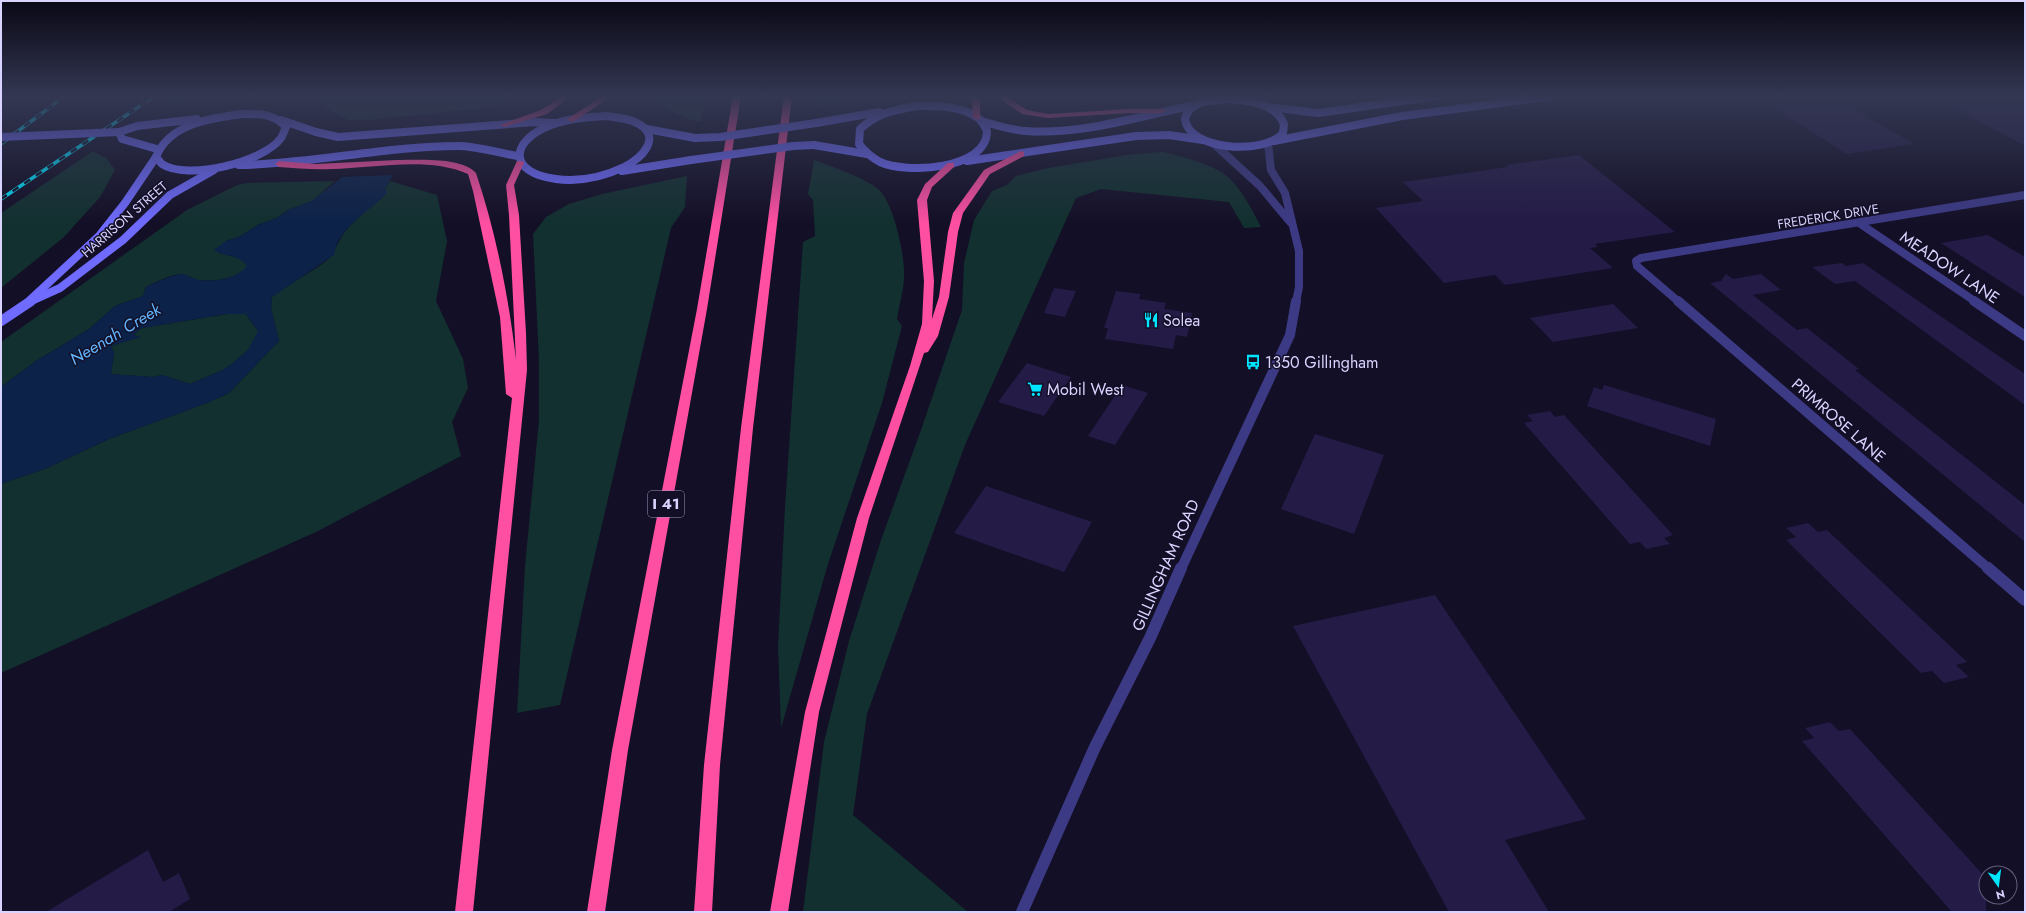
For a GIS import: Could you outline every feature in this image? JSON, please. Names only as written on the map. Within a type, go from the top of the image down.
[{"type":"highway","name":"I 41","points":[[596,912],[620,750],[702,309],[730,139]]},
{"type":"highway","points":[[703,912],[715,734],[747,428],[783,139]]},
{"type":"highway","points":[[915,366],[932,336],[944,298],[953,232],[958,212],[987,172],[1021,154]]},
{"type":"highway","points":[[464,912],[521,362],[510,184],[519,159]]},
{"type":"highway","points":[[279,164],[315,167],[423,163],[460,166],[472,172],[480,198],[506,327],[512,371],[514,440]]},
{"type":"highway","points":[[779,912],[812,712],[863,518],[915,366],[927,324],[929,281],[922,200],[928,186],[955,163]]},
{"type":"main road","points":[[122,139],[156,153],[162,164],[175,169],[195,170],[231,165],[250,158],[278,142],[281,139]]},
{"type":"main road","name":"HARRISON STREET","points":[[28,303],[43,285],[90,245],[114,218],[163,141],[166,139]]},
{"type":"main road","points":[[519,159],[520,148],[530,139]]},
{"type":"main road","points":[[604,174],[621,168],[644,153],[650,145],[650,139]]},
{"type":"main road","points":[[858,139],[859,144],[866,154]]},
{"type":"main road","points":[[955,163],[973,155],[983,147],[988,139]]},
{"type":"main road","points":[[231,165],[279,164],[444,146],[474,147],[519,159],[528,171],[543,176],[562,179],[583,178],[691,160],[793,146],[814,145],[866,154],[881,161],[900,166],[920,168],[1119,139]]},
{"type":"main road","points":[[1195,139],[1241,147],[1288,139]]},
{"type":"main road","points":[[1271,142],[1276,139]]},
{"type":"main road","name":"HARRISON STREET","points":[[1,322],[28,303],[60,288],[94,264],[123,240],[170,195],[218,168]]},
{"type":"street","name":"GILLINGHAM ROAD","points":[[1022,912],[1095,747],[1150,638],[1212,500],[1255,412],[1290,335],[1300,287],[1299,251],[1290,223],[1285,193],[1271,170],[1271,142]]},
{"type":"street","name":"GILLINGHAM ROAD","points":[[1213,143],[1260,186],[1290,223]]},
{"type":"street","name":"FREDERICK DRIVE","points":[[1636,261],[1640,258],[2025,195]]},
{"type":"street","name":"MEADOW LANE","points":[[1859,223],[2025,336]]},
{"type":"street","name":"PRIMROSE LANE","points":[[1636,261],[1637,266],[2025,600]]},
{"type":"green space","points":[[93,151],[107,159],[115,170],[100,197],[64,237],[1,288],[1,213]]},
{"type":"green space","points":[[1163,152],[1207,165],[1223,173],[1234,183],[1243,195],[1261,227],[1244,228],[1229,202],[1101,189],[1076,198],[965,445],[867,714],[853,815],[968,912],[803,912],[824,742],[849,641],[881,540],[962,310],[964,263],[974,220],[992,191],[1007,185],[1016,176],[1048,168],[1133,154]]},
{"type":"green space","points":[[814,160],[848,173],[872,185],[884,196],[889,205],[894,217],[903,256],[903,287],[897,319],[902,326],[882,403],[828,564],[781,728],[778,646],[785,507],[803,242],[815,236],[813,200],[808,194]]},
{"type":"green space","points":[[687,176],[685,207],[671,228],[560,705],[517,713],[525,566],[539,420],[539,361],[533,234],[546,217],[569,204],[602,194]]},
{"type":"green space","points":[[335,181],[312,201],[288,210],[277,218],[258,225],[239,237],[226,241],[219,253],[240,258],[248,266],[238,274],[225,279],[205,281],[197,280],[181,274],[167,277],[154,283],[146,287],[143,296],[115,306],[89,329],[36,361],[1,387],[1,342],[187,210],[237,185],[247,183]]},
{"type":"green space","points":[[390,181],[437,195],[447,241],[436,301],[463,359],[468,388],[452,422],[461,456],[316,532],[1,673],[1,484],[47,468],[109,439],[207,403],[229,393],[279,341],[271,308],[272,297],[326,261],[334,252],[342,236],[349,227],[386,193],[385,188]]},
{"type":"green space","points":[[227,314],[246,314],[258,331],[254,343],[248,350],[223,370],[190,384],[162,375],[152,377],[111,374],[114,353],[111,346],[140,337],[133,335],[142,328]]},
{"type":"water","name":"Neenah Creek","points":[[393,175],[385,188],[387,193],[355,221],[341,236],[334,255],[272,297],[271,308],[279,341],[229,393],[207,403],[109,439],[47,468],[1,484],[1,387],[36,361],[89,329],[115,306],[143,296],[146,287],[181,274],[205,281],[225,279],[237,274],[247,266],[235,257],[214,250],[226,241],[239,237],[258,225],[277,218],[288,210],[312,201],[342,177]],"holes":[[[227,314],[246,314],[258,331],[248,350],[223,370],[190,384],[162,375],[152,377],[111,374],[114,353],[111,346],[141,337],[133,335],[142,328]]]},
{"type":"building","points":[[1822,139],[1905,139],[1914,144],[1847,154]]},
{"type":"building","points":[[2011,139],[2025,139],[2025,146]]},
{"type":"building","points":[[1579,155],[1675,232],[1595,244],[1598,247],[1590,248],[1613,268],[1505,285],[1495,275],[1444,283],[1376,208],[1423,201],[1403,182]]},
{"type":"building","points":[[1988,235],[2025,257],[2025,297],[1941,243]]},
{"type":"building","points":[[1842,263],[1846,266],[1863,263],[2025,374],[2025,405],[1855,281],[1835,284],[1812,267]]},
{"type":"building","points":[[1726,274],[1733,279],[1761,274],[1781,290],[1753,295],[1797,330],[1807,328],[1859,369],[1855,370],[2025,505],[2025,542],[1710,283],[1721,281]]},
{"type":"building","points":[[1054,288],[1076,291],[1065,317],[1044,313]]},
{"type":"building","name":"Solea","points":[[1116,291],[1141,294],[1139,299],[1166,303],[1164,309],[1192,313],[1187,337],[1176,335],[1173,349],[1105,339],[1108,328],[1104,328]]},
{"type":"building","points":[[1613,304],[1638,328],[1553,342],[1530,318]]},
{"type":"building","name":"Mobil West","points":[[1027,363],[1071,377],[1044,416],[998,402]]},
{"type":"building","points":[[1122,385],[1148,393],[1115,445],[1088,436]]},
{"type":"building","points":[[1604,385],[1716,419],[1710,446],[1587,406],[1594,387],[1602,390]]},
{"type":"building","points":[[1550,411],[1555,417],[1564,415],[1673,535],[1664,538],[1670,544],[1646,549],[1640,542],[1630,544],[1524,423],[1533,421],[1527,415]]},
{"type":"building","points":[[1315,434],[1384,455],[1354,534],[1281,509]]},
{"type":"building","points":[[986,486],[1092,522],[1064,572],[954,533]]},
{"type":"building","points":[[1808,523],[1818,532],[1827,530],[1967,662],[1956,665],[1969,677],[1944,683],[1932,671],[1921,673],[1786,540],[1796,537],[1786,528]]},
{"type":"building","points":[[1435,595],[1586,819],[1505,840],[1549,912],[1449,912],[1293,626]]},
{"type":"building","points":[[1830,722],[1839,731],[1850,729],[1978,869],[1978,905],[1986,905],[1986,912],[1952,912],[1802,741],[1814,738],[1805,728]]},
{"type":"building","points":[[148,850],[163,882],[179,873],[190,899],[169,912],[46,912]]},
{"type":"railway","points":[[2,143],[8,139]]},
{"type":"railway","points":[[1,199],[91,139]]},
{"type":"place","name":"Solea","points":[[1151,320]]},
{"type":"place","name":"1350 Gillingham","points":[[1253,362]]},
{"type":"place","name":"Mobil West","points":[[1035,389]]}]
